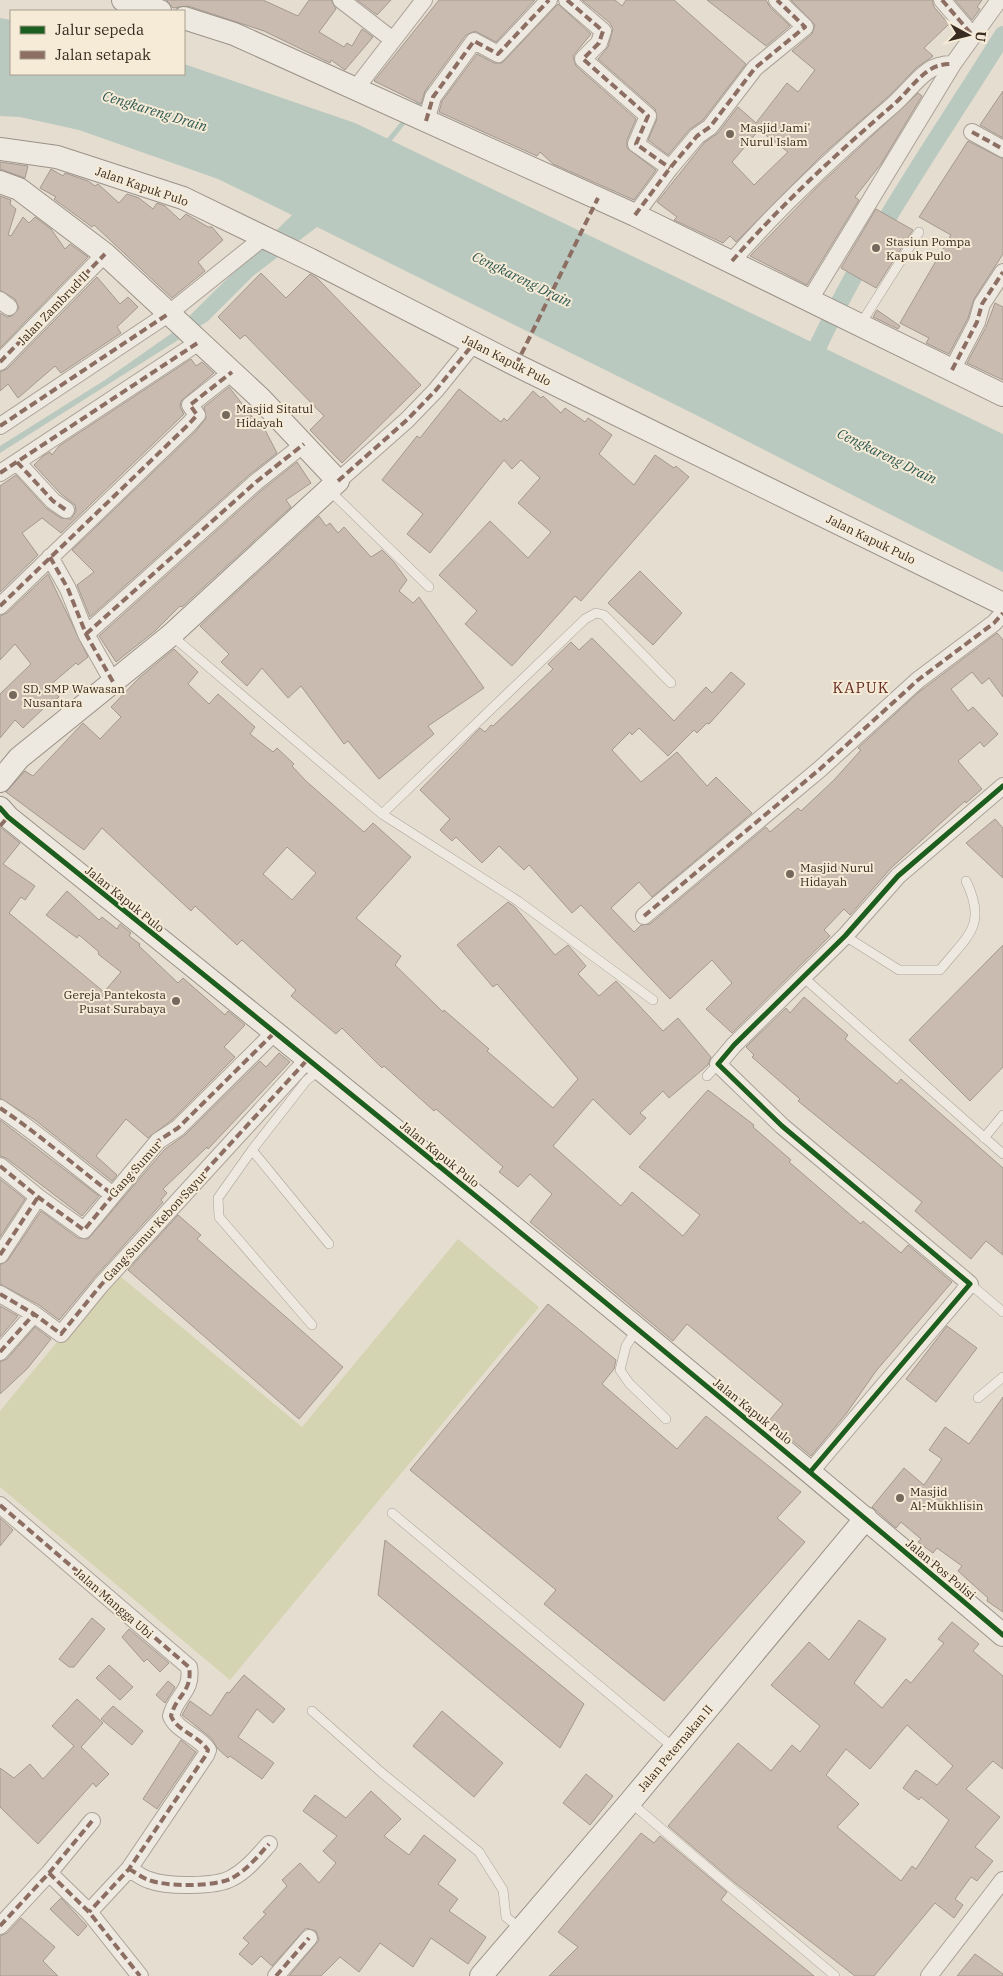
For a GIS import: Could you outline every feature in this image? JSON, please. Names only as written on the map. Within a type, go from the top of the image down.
[{"type":"street","points":[[123,0],[157,10]]},
{"type":"street","points":[[341,0],[386,49]]},
{"type":"street","points":[[356,88],[424,0]]},
{"type":"street","points":[[414,115],[433,97],[474,41],[498,54],[549,0]]},
{"type":"street","points":[[567,0],[603,31],[599,43],[583,59],[648,116],[636,144],[670,168]]},
{"type":"street","points":[[635,215],[670,168],[697,136],[710,127],[755,68],[805,27],[777,0]]},
{"type":"street","points":[[942,0],[973,36]]},
{"type":"street","points":[[815,304],[953,64],[999,0]]},
{"type":"street","points":[[185,18],[234,34],[635,215],[1003,395]]},
{"type":"street","points":[[732,261],[754,236],[847,144],[900,99],[928,71],[939,65],[953,64]]},
{"type":"street","points":[[972,132],[1003,149]]},
{"type":"street","name":"Jalan Kapuk Pulo","points":[[0,149],[57,157],[183,198],[294,251],[1003,604]]},
{"type":"street","points":[[0,182],[18,189],[105,254],[232,372],[304,444],[333,485]]},
{"type":"street","points":[[0,473],[17,462],[185,329],[265,238]]},
{"type":"street","name":"Jalan Zambrud II","points":[[0,362],[105,254]]},
{"type":"street","points":[[952,370],[977,322],[982,304],[1003,272]]},
{"type":"street","points":[[0,426],[185,329]]},
{"type":"street","points":[[0,781],[19,758],[171,635],[333,485],[407,420],[436,390],[474,342]]},
{"type":"street","points":[[0,606],[197,415],[190,405],[232,372]]},
{"type":"street","points":[[86,634],[256,482],[304,444]]},
{"type":"street","points":[[17,462],[53,501],[66,510]]},
{"type":"street","points":[[50,557],[68,589],[86,634],[113,682]]},
{"type":"street","points":[[644,916],[820,769],[918,680],[994,623],[1003,613]]},
{"type":"street","points":[[810,1471],[970,1284],[713,1070],[734,1044],[845,936],[898,876],[1003,786]]},
{"type":"street","name":"Jalan Kapuk Pulo","points":[[3,817],[275,1032],[866,1518]]},
{"type":"street","name":"Gang Sumur","points":[[0,1166],[38,1197],[84,1230],[158,1141],[178,1128],[275,1032]]},
{"type":"street","name":"Gang Sumur Kebon Sayur","points":[[34,1314],[61,1334],[101,1285],[314,1064]]},
{"type":"street","points":[[0,1108],[28,1127],[112,1194]]},
{"type":"street","points":[[0,1255],[38,1197]]},
{"type":"street","points":[[0,1294],[34,1314],[0,1352]]},
{"type":"street","name":"Jalan Mangga Ubi","points":[[0,1504],[189,1667],[190,1678],[188,1686],[172,1713],[176,1724],[203,1742],[208,1750],[129,1869]]},
{"type":"street","name":"Jalan Pos Polisi","points":[[866,1518],[1001,1629]]},
{"type":"street","name":"Jalan Peternakan II","points":[[481,1976],[630,1802],[866,1518]]},
{"type":"street","points":[[0,1926],[49,1873],[92,1821]]},
{"type":"street","points":[[88,1912],[129,1869],[149,1880],[177,1885],[199,1885],[231,1879],[254,1860],[269,1844]]},
{"type":"street","points":[[49,1873],[88,1912],[140,1976]]},
{"type":"street","points":[[929,1976],[1003,1880]]},
{"type":"street","points":[[276,1976],[309,1938]]},
{"type":"lane","points":[[856,324],[919,232]]},
{"type":"lane","points":[[333,485],[430,587]]},
{"type":"lane","points":[[382,814],[571,632],[585,619],[596,613],[604,615],[671,683]]},
{"type":"lane","points":[[171,635],[382,814],[518,901],[653,1000]]},
{"type":"lane","points":[[845,936],[899,970],[940,970],[975,924],[975,899],[966,881]]},
{"type":"lane","points":[[803,977],[1003,1154]]},
{"type":"lane","points":[[312,1325],[219,1217],[218,1198],[252,1150],[306,1081],[314,1064]]},
{"type":"lane","points":[[984,1138],[1003,1116]]},
{"type":"lane","points":[[252,1150],[328,1244]]},
{"type":"lane","points":[[970,1284],[1003,1312]]},
{"type":"lane","points":[[638,1329],[626,1346],[620,1370],[629,1383],[666,1419]]},
{"type":"lane","points":[[978,1398],[1003,1377]]},
{"type":"lane","points":[[392,1513],[674,1748]]},
{"type":"lane","points":[[312,1711],[479,1852],[503,1890],[506,1917],[521,1929]]},
{"type":"lane","points":[[630,1802],[835,1976]]},
{"type":"green space","points":[[458,1239],[539,1307],[230,1680],[0,1487],[0,1411],[115,1272],[302,1427]]},
{"type":"water","name":"Cengkareng Drain","points":[[0,18],[10,20],[10,75],[185,75],[185,64],[355,123],[1003,434],[1003,572],[698,416],[317,227],[253,276],[208,321],[0,453],[0,446],[105,380],[172,333],[292,215],[218,179],[79,130],[20,117],[0,116]]},
{"type":"building","points":[[166,0],[263,0],[298,16],[309,0],[331,0],[336,9],[319,32],[344,47],[347,43],[352,46],[362,29],[373,37],[345,70],[331,60],[330,63],[264,31],[188,6],[173,8]]},
{"type":"building","points":[[357,0],[391,0],[377,15]]},
{"type":"building","points":[[439,0],[535,0],[496,42],[475,31],[466,35],[425,91],[421,104],[374,81]]},
{"type":"building","points":[[582,0],[615,0],[622,6],[626,0],[674,0],[746,64],[703,120],[690,129],[668,155],[648,140],[657,119],[655,109],[598,59],[608,47],[613,29],[610,23]]},
{"type":"building","points":[[707,0],[766,0],[770,7],[790,26],[766,46]]},
{"type":"building","points":[[791,0],[932,0],[934,7],[949,24],[924,48],[933,56],[917,67],[891,94],[823,154],[736,242],[730,236],[723,243],[674,220],[677,217],[657,202],[704,143],[718,133],[738,107],[756,123],[787,83],[798,92],[815,70],[792,51],[812,34],[815,25]],"holes":[[[759,130],[788,152],[754,185],[732,162]]]},
{"type":"building","points":[[955,0],[982,0],[977,7],[980,9],[972,20]]},
{"type":"building","points":[[558,4],[591,34],[573,56],[576,66],[636,119],[627,140],[627,148],[656,170],[634,200],[553,164],[540,152],[537,156],[439,112],[442,101],[477,54],[494,63],[502,63]]},
{"type":"building","points":[[1003,91],[1003,138],[980,125]]},
{"type":"building","points":[[918,93],[922,96],[881,164],[855,197],[859,200],[807,285],[750,256],[816,188]]},
{"type":"building","points":[[968,141],[1003,159],[1003,254],[974,299],[968,318],[949,354],[926,343],[929,338],[900,323],[951,235],[919,217]]},
{"type":"building","points":[[0,162],[28,166],[25,178],[0,169]]},
{"type":"building","points":[[51,169],[63,176],[65,173],[88,181],[95,186],[98,184],[119,203],[127,194],[139,198],[153,209],[157,203],[165,206],[180,220],[186,214],[208,227],[212,227],[223,240],[198,262],[205,271],[172,298],[94,225],[92,227],[54,199],[56,197],[40,188]]},
{"type":"building","points":[[0,196],[11,200],[10,204],[16,209],[8,235],[11,236],[23,217],[29,223],[35,217],[51,229],[65,249],[70,244],[88,257],[0,348],[0,313],[7,317],[12,316],[19,308],[15,299],[0,290]]},
{"type":"building","name":"Stasiun Pompa Kapuk Pulo","points":[[876,209],[913,230],[876,288],[841,268]]},
{"type":"building","points":[[261,273],[286,298],[310,274],[317,278],[421,385],[342,463],[310,430],[324,416],[245,335],[240,339],[218,317]]},
{"type":"building","points":[[97,277],[120,304],[128,297],[138,307],[117,327],[121,333],[61,373],[55,366],[18,398],[8,384],[0,391],[0,372],[7,369]]},
{"type":"building","points":[[995,303],[1003,307],[1003,380],[967,363],[986,327]]},
{"type":"building","points":[[877,310],[900,326],[898,329],[873,317]]},
{"type":"building","points":[[191,359],[196,366],[202,362],[214,373],[181,401],[180,407],[184,414],[61,533],[42,518],[22,533],[38,555],[0,592],[0,486],[16,475],[47,509],[61,518],[71,519],[76,511],[75,505],[60,493],[34,465],[43,456],[50,452],[52,455],[59,446]]},
{"type":"building","points":[[229,387],[260,427],[263,426],[277,453],[249,475],[90,617],[77,585],[94,572],[72,550],[196,431],[206,418],[204,407]]},
{"type":"building","points":[[459,389],[501,422],[504,418],[507,421],[533,391],[541,398],[543,396],[561,413],[565,408],[585,422],[588,418],[612,435],[599,454],[634,485],[655,455],[674,468],[676,466],[689,477],[581,601],[575,596],[512,666],[465,624],[477,611],[439,575],[490,521],[528,558],[551,532],[518,503],[540,478],[521,460],[512,469],[504,460],[430,553],[407,534],[423,514],[382,480],[417,436],[420,438]]},
{"type":"building","points":[[297,462],[311,483],[286,500],[291,507],[182,607],[180,606],[155,631],[116,662],[99,636],[262,490]]},
{"type":"building","points":[[319,516],[326,526],[330,523],[338,533],[344,527],[371,557],[382,550],[394,562],[407,580],[399,591],[413,603],[419,597],[484,688],[428,726],[434,734],[379,779],[348,741],[344,744],[301,686],[288,698],[262,668],[247,686],[221,662],[229,654],[200,626]]},
{"type":"building","points":[[640,571],[682,613],[653,645],[608,603]]},
{"type":"building","points":[[48,574],[88,657],[78,665],[76,663],[49,686],[59,697],[49,706],[47,705],[23,728],[15,720],[0,738],[0,694],[31,664],[15,644],[0,660],[0,616],[7,613]]},
{"type":"building","points":[[997,633],[1003,640],[1003,697],[989,678],[982,684],[972,672],[951,689],[968,711],[973,707],[998,734],[984,747],[980,742],[958,761],[982,789],[966,803],[965,801],[891,868],[850,915],[844,909],[824,930],[830,936],[732,1033],[706,1009],[732,983],[712,960],[670,999],[581,905],[572,913],[529,865],[524,870],[499,846],[482,863],[456,837],[452,841],[440,830],[450,819],[420,790],[480,728],[485,732],[491,725],[493,726],[553,669],[548,664],[571,642],[579,650],[592,638],[674,721],[706,687],[712,693],[731,672],[745,684],[709,724],[707,723],[697,733],[694,730],[668,756],[639,728],[632,735],[630,732],[612,750],[641,782],[677,752],[707,786],[716,777],[752,813],[652,897],[639,882],[611,908],[634,932],[641,925],[650,924],[766,827],[770,832],[798,808],[801,811],[834,780],[861,750],[858,748],[919,692]]},
{"type":"building","points":[[174,649],[198,672],[188,684],[209,704],[218,694],[255,727],[250,734],[273,752],[277,748],[294,764],[292,766],[306,781],[364,832],[373,823],[411,857],[356,918],[401,956],[395,965],[443,1012],[444,1010],[489,1049],[487,1051],[553,1108],[578,1079],[497,984],[493,987],[457,945],[508,902],[515,907],[555,955],[568,945],[586,966],[578,974],[599,996],[616,981],[663,1031],[678,1018],[711,1057],[708,1065],[669,1098],[663,1091],[640,1113],[646,1118],[630,1135],[593,1099],[553,1146],[621,1206],[632,1192],[683,1236],[700,1215],[639,1167],[708,1090],[754,1125],[753,1127],[791,1160],[789,1162],[861,1224],[863,1221],[901,1253],[908,1245],[952,1282],[876,1371],[846,1414],[811,1456],[769,1421],[783,1404],[687,1324],[673,1341],[530,1222],[552,1194],[530,1174],[518,1187],[499,1172],[503,1167],[436,1109],[434,1111],[384,1066],[382,1068],[342,1028],[336,1034],[291,996],[296,990],[242,940],[237,945],[195,906],[191,911],[102,828],[84,850],[6,792],[25,771],[33,776],[83,723],[100,739],[121,717],[111,707],[139,678]],"holes":[[[287,847],[316,873],[292,900],[263,874]]]},
{"type":"building","points":[[995,819],[1003,828],[1003,878],[966,843]]},
{"type":"building","points":[[0,827],[20,843],[3,864],[35,886],[25,900],[21,897],[9,913],[104,992],[121,972],[98,954],[99,952],[79,935],[77,938],[46,915],[67,891],[99,920],[102,917],[117,929],[120,924],[131,933],[129,936],[140,944],[139,946],[178,983],[183,978],[225,1015],[228,1011],[245,1025],[224,1047],[235,1057],[172,1120],[148,1138],[126,1119],[96,1156],[117,1175],[112,1181],[35,1120],[0,1098]]},
{"type":"building","points":[[1003,945],[1003,1067],[970,1101],[909,1040]]},
{"type":"building","points":[[804,997],[848,1035],[845,1039],[897,1084],[901,1079],[1003,1168],[1003,1255],[986,1241],[971,1259],[915,1211],[922,1202],[798,1101],[800,1099],[752,1057],[754,1055],[746,1047],[786,1008],[790,1013]]},
{"type":"building","points":[[279,1053],[290,1062],[208,1149],[207,1147],[163,1189],[167,1193],[161,1200],[163,1202],[94,1278],[59,1320],[39,1305],[0,1284],[0,1265],[8,1260],[41,1211],[78,1238],[88,1239],[165,1149],[185,1135],[260,1061],[266,1067]]},
{"type":"building","points":[[0,1120],[99,1196],[82,1216],[6,1158],[0,1156]]},
{"type":"building","points":[[0,1179],[25,1199],[0,1237]]},
{"type":"building","points":[[178,1215],[201,1235],[197,1239],[343,1367],[299,1419],[128,1270]]},
{"type":"building","points":[[548,1304],[616,1360],[614,1369],[602,1384],[677,1449],[706,1416],[801,1492],[777,1518],[805,1542],[664,1701],[544,1604],[556,1590],[410,1470]]},
{"type":"building","points":[[0,1306],[18,1316],[0,1337]]},
{"type":"building","points":[[947,1326],[977,1348],[936,1402],[906,1379]]},
{"type":"building","points":[[35,1327],[51,1339],[27,1369],[0,1394],[0,1362],[7,1359]]},
{"type":"building","points":[[1003,1397],[1003,1612],[987,1601],[988,1598],[958,1571],[962,1566],[937,1548],[933,1553],[918,1542],[921,1539],[901,1522],[896,1528],[872,1507],[904,1468],[924,1485],[942,1459],[929,1450],[945,1427],[969,1444]]},
{"type":"building","points":[[0,1518],[13,1530],[0,1546]]},
{"type":"building","points":[[385,1540],[584,1704],[560,1748],[378,1595]]},
{"type":"building","points":[[92,1618],[105,1629],[74,1667],[69,1667],[59,1659]]},
{"type":"building","points":[[859,1620],[886,1639],[854,1683],[882,1708],[906,1679],[911,1683],[944,1643],[938,1639],[952,1622],[979,1644],[973,1651],[1003,1676],[1003,1769],[993,1761],[966,1789],[1000,1817],[975,1847],[993,1861],[977,1881],[971,1877],[955,1899],[963,1905],[954,1918],[935,1903],[874,1976],[855,1976],[735,1883],[668,1826],[738,1743],[771,1771],[792,1745],[800,1752],[820,1726],[771,1685],[809,1642],[829,1660]],"holes":[[[907,1725],[953,1766],[937,1785],[916,1770],[903,1788],[919,1800],[921,1797],[949,1820],[916,1869],[912,1866],[901,1881],[837,1827],[859,1804],[826,1775],[846,1749],[870,1769]]]},
{"type":"building","points":[[129,1629],[169,1663],[160,1672],[147,1659],[144,1662],[122,1637]]},
{"type":"building","points":[[109,1665],[133,1687],[120,1700],[96,1678]]},
{"type":"building","points":[[244,1675],[285,1709],[273,1723],[257,1709],[238,1737],[274,1763],[262,1779],[230,1756],[228,1758],[218,1749],[211,1738],[182,1715],[190,1701],[211,1716],[227,1692],[229,1693]]},
{"type":"building","points":[[168,1681],[175,1687],[165,1703],[156,1695]]},
{"type":"building","points":[[77,1699],[103,1723],[81,1747],[109,1774],[96,1787],[93,1783],[38,1844],[0,1807],[0,1768],[14,1778],[30,1764],[43,1779],[74,1746],[52,1726]]},
{"type":"building","points":[[113,1706],[143,1731],[132,1745],[101,1719]]},
{"type":"building","points":[[442,1711],[503,1763],[474,1797],[413,1746]]},
{"type":"building","points":[[181,1740],[196,1752],[157,1809],[143,1799]]},
{"type":"building","points":[[586,1774],[613,1796],[590,1825],[563,1803]]},
{"type":"building","points":[[371,1791],[401,1819],[384,1836],[409,1855],[424,1835],[456,1860],[438,1884],[458,1899],[449,1911],[486,1937],[468,1964],[431,1938],[413,1967],[380,1943],[359,1972],[340,1957],[321,1976],[289,1976],[319,1940],[316,1931],[306,1928],[272,1966],[261,1956],[252,1965],[239,1954],[249,1943],[243,1938],[266,1914],[263,1912],[287,1886],[282,1880],[300,1863],[319,1883],[336,1863],[323,1851],[337,1836],[303,1811],[315,1795],[346,1818]]},
{"type":"building","points":[[641,1833],[654,1843],[660,1836],[727,1892],[721,1900],[814,1976],[549,1976],[578,1947],[558,1932]]},
{"type":"building","points":[[61,1898],[87,1926],[78,1936],[50,1909]]},
{"type":"building","points":[[21,1918],[55,1947],[43,1961],[58,1976],[0,1976],[0,1936],[7,1933]]},
{"type":"building","points":[[975,1954],[1003,1974],[1003,1976],[957,1976]]},
{"type":"waterway","points":[[809,366],[829,322],[875,238],[1003,35]]},
{"type":"waterway","points":[[414,109],[429,90]]},
{"type":"waterway","points":[[386,144],[407,118]]},
{"type":"marked path","points":[[426,121],[433,97],[474,41],[498,54],[549,0]]},
{"type":"marked path","points":[[567,0],[603,31],[599,43],[583,59],[648,116],[636,144],[670,168]]},
{"type":"marked path","points":[[635,215],[670,168],[697,136],[710,127],[755,68],[805,27],[777,0]]},
{"type":"marked path","points":[[942,0],[973,36]]},
{"type":"marked path","points":[[732,261],[809,180],[897,101],[914,83],[937,66],[953,64]]},
{"type":"marked path","points":[[972,132],[1003,149]]},
{"type":"marked path","points":[[516,365],[598,198]]},
{"type":"marked path","points":[[0,362],[105,254]]},
{"type":"marked path","points":[[952,370],[977,322],[982,304],[1003,272]]},
{"type":"marked path","points":[[0,426],[168,314]]},
{"type":"marked path","points":[[0,473],[199,342]]},
{"type":"marked path","points":[[338,481],[407,420],[436,390],[474,343]]},
{"type":"marked path","points":[[0,606],[189,424],[197,415],[190,405],[232,372]]},
{"type":"marked path","points":[[86,634],[256,482],[304,444]]},
{"type":"marked path","points":[[17,462],[53,501],[66,510]]},
{"type":"marked path","points":[[50,557],[68,589],[86,634],[113,682]]},
{"type":"marked path","points":[[644,916],[820,769],[918,680],[994,623],[1003,613]]},
{"type":"marked path","points":[[0,826],[8,817]]},
{"type":"marked path","points":[[0,1166],[38,1197],[84,1230],[158,1141],[178,1128],[275,1032]]},
{"type":"marked path","points":[[0,1352],[34,1314],[61,1334],[101,1285],[308,1059]]},
{"type":"marked path","points":[[0,1108],[43,1139],[112,1194]]},
{"type":"marked path","points":[[0,1255],[38,1197]]},
{"type":"marked path","points":[[0,1294],[34,1314]]},
{"type":"marked path","points":[[0,1505],[189,1667],[189,1682],[176,1703],[171,1716],[178,1726],[208,1750],[129,1869],[89,1912]]},
{"type":"marked path","points":[[0,1926],[49,1873],[92,1821]]},
{"type":"marked path","points":[[129,1869],[149,1880],[167,1884],[215,1883],[225,1881],[243,1871],[269,1844]]},
{"type":"marked path","points":[[49,1873],[89,1912],[140,1976]]},
{"type":"marked path","points":[[276,1976],[309,1938]]},
{"type":"cycle path","points":[[811,1471],[970,1284],[782,1126],[718,1064],[734,1045],[845,936],[898,876],[1003,786]]},
{"type":"cycle path","points":[[0,808],[8,817],[259,1019],[633,1325],[1003,1635]]},
{"type":"place","name":"Masjid Jami' Nurul Islam","points":[[730,134]]},
{"type":"place","name":"Stasiun Pompa Kapuk Pulo","points":[[876,248]]},
{"type":"place","name":"Masjid Sitatul Hidayah","points":[[226,415]]},
{"type":"place","name":"SD, SMP Wawasan Nusantara","points":[[13,695]]},
{"type":"place","name":"Masjid Nurul Hidayah","points":[[790,874]]},
{"type":"place","name":"Gereja Pantekosta Pusat Surabaya","points":[[176,1001]]},
{"type":"place","name":"Masjid Al-Mukhlisin","points":[[900,1498]]},
{"type":"district","name":"KAPUK","points":[[861,687]]}]
